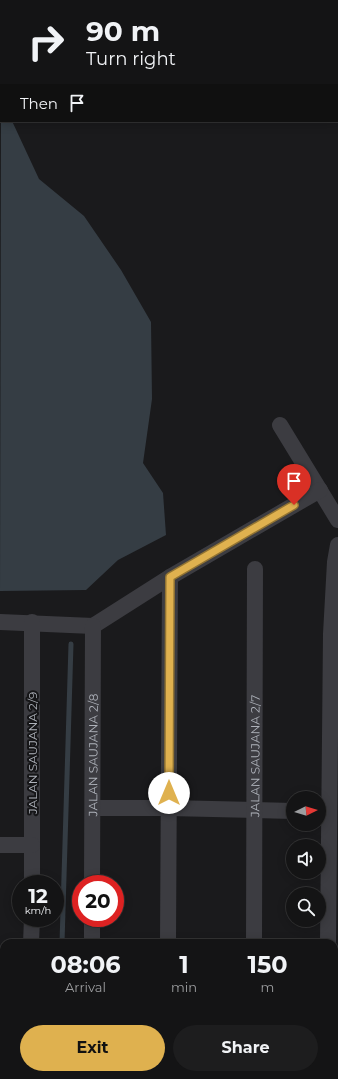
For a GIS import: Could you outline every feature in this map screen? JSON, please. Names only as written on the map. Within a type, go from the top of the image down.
[{"type":"street","points":[[280,425],[338,520]]},
{"type":"street","points":[[0,622],[32,622],[93,626],[170,577],[320,490]]},
{"type":"street","points":[[328,939],[331,634],[335,562],[338,545]]},
{"type":"street","name":"JALAN SAUJANA 2/7","points":[[254,939],[255,569]]},
{"type":"street","points":[[168,939],[170,577]]},
{"type":"street","name":"JALAN SAUJANA 2/9","points":[[32,622],[32,875]]},
{"type":"street","name":"JALAN SAUJANA 2/8","points":[[92,875],[93,626]]},
{"type":"street","points":[[93,808],[286,811]]},
{"type":"street","points":[[0,845],[32,846]]},
{"type":"street","points":[[31,939],[32,927]]},
{"type":"street","points":[[92,927],[92,939]]},
{"type":"shaded area","points":[[1,122],[12,122],[39,179],[84,216],[121,270],[151,322],[152,399],[143,463],[163,493],[166,535],[118,560],[86,590],[0,591]]},
{"type":"waterway","points":[[62,939],[71,644]]},
{"type":"route","points":[[169,793],[170,577],[294,505]]}]
